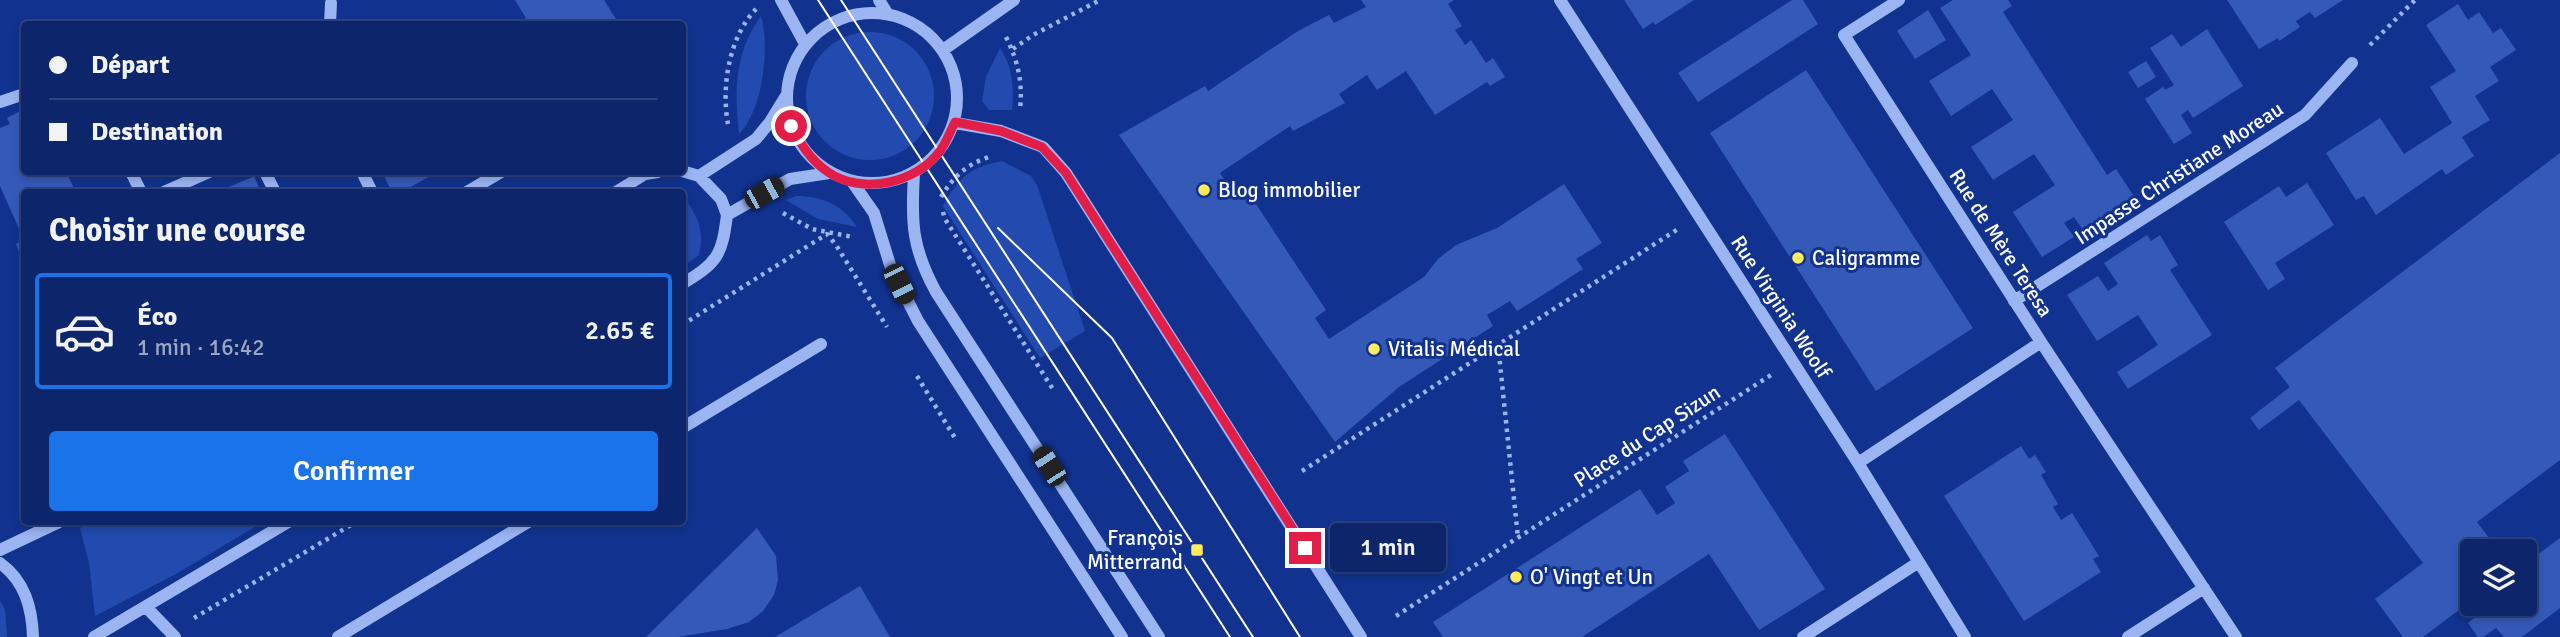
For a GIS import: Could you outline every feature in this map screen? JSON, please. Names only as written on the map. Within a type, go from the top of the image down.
[{"type":"street","points":[[780,0],[805,44]]},
{"type":"street","points":[[878,0],[887,13]]},
{"type":"street","points":[[943,50],[1014,0]]},
{"type":"street","name":"Rue Virginia Woolf","points":[[1560,0],[1858,463],[1965,637]]},
{"type":"street","name":"Rue de Mère Teresa","points":[[1858,463],[2042,342],[1844,35],[1899,0]]},
{"type":"street","points":[[330,21],[331,3]]},
{"type":"street","points":[[887,13],[919,26],[943,50],[954,73],[958,98],[955,122],[940,152],[914,174],[884,183],[853,183],[829,173],[806,153],[791,126],[786,96],[791,68],[805,44],[832,22],[850,15],[887,13]]},
{"type":"street","name":"Impasse Christiane Moreau","points":[[2014,301],[2305,115],[2352,63]]},
{"type":"street","points":[[0,102],[21,95]]},
{"type":"street","points":[[699,176],[756,139],[786,96]]},
{"type":"street","points":[[955,122],[1001,131],[1042,147],[1066,173],[1361,637]]},
{"type":"street","points":[[686,172],[699,176],[721,199],[727,215],[724,240],[710,267],[686,282]]},
{"type":"street","points":[[727,215],[790,179],[829,173]]},
{"type":"street","points":[[914,174],[912,208],[917,251],[930,282],[1159,637]]},
{"type":"street","points":[[171,189],[202,175]]},
{"type":"street","points":[[472,189],[496,175]]},
{"type":"street","points":[[621,189],[643,175]]},
{"type":"street","points":[[853,183],[874,213],[891,268],[918,321],[1122,637]]},
{"type":"street","points":[[2042,342],[2236,637]]},
{"type":"street","points":[[686,426],[821,344]]},
{"type":"street","points":[[0,550],[53,525]]},
{"type":"street","points":[[94,637],[283,525]]},
{"type":"street","points":[[338,637],[523,525]]},
{"type":"street","points":[[1802,637],[1919,562]]},
{"type":"street","points":[[0,563],[19,582],[28,599],[33,637]]},
{"type":"street","points":[[2128,637],[2204,588]]},
{"type":"street","points":[[146,607],[173,635]]},
{"type":"path","points":[[1013,49],[1033,35],[1100,0]]},
{"type":"path","points":[[2352,63],[2415,0]]},
{"type":"path","points":[[730,135],[724,99],[726,80],[735,45],[749,16],[756,9]]},
{"type":"path","points":[[1006,36],[1013,49],[1022,88],[1019,114]]},
{"type":"path","points":[[940,200],[956,176],[970,165],[992,156]]},
{"type":"path","points":[[774,205],[782,213],[827,234],[854,237]]},
{"type":"path","points":[[942,209],[944,219],[1054,391]]},
{"type":"path","points":[[1302,471],[1699,216]]},
{"type":"path","points":[[686,322],[827,234]]},
{"type":"path","points":[[1498,344],[1518,538]]},
{"type":"path","name":"Place du Cap Sizun","points":[[1396,616],[1792,361]]},
{"type":"path","points":[[173,635],[351,525]]},
{"type":"shaded area","points":[[761,16],[765,44],[762,78],[754,110],[739,134],[738,72],[746,43]]},
{"type":"shaded area","points":[[870,32],[894,37],[915,51],[929,72],[934,96],[929,120],[915,141],[894,155],[870,160],[846,155],[825,141],[811,120],[806,96],[811,72],[825,51],[846,37]]},
{"type":"shaded area","points":[[1000,48],[1012,78],[1012,110],[989,110],[982,101],[986,77]]},
{"type":"shaded area","points":[[1002,161],[1031,176],[1037,185],[1085,331],[1040,358],[943,206],[966,175],[973,170]]},
{"type":"shaded area","points":[[796,196],[831,203],[845,213],[857,227],[818,219],[786,200]]},
{"type":"shaded area","points":[[686,200],[696,216],[700,230],[699,255],[686,264]]},
{"type":"shaded area","points":[[86,525],[258,525],[176,574],[95,616],[89,563],[80,528]]},
{"type":"shaded area","points":[[0,601],[5,609],[7,637],[0,637]]},
{"type":"building","points":[[515,0],[604,0],[617,21],[520,21],[526,18]]},
{"type":"building","points":[[1361,0],[1454,0],[1448,4],[1462,26],[1455,30],[1465,45],[1471,40],[1486,63],[1493,58],[1505,77],[1490,86],[1487,82],[1435,115],[1406,71],[1377,90],[1367,75],[1339,94],[1345,103],[1293,131],[1290,126],[1220,173],[1231,190],[1242,183],[1326,310],[1315,318],[1329,339],[1424,277],[1438,259],[1456,245],[1497,228],[1564,184],[1602,243],[1576,259],[1583,269],[1549,291],[1517,311],[1510,301],[1487,315],[1493,326],[1399,387],[1335,442],[1119,135],[1205,86],[1208,91],[1298,31],[1329,15],[1334,23],[1366,7]]},
{"type":"building","points":[[1624,0],[1694,0],[1655,25],[1653,22],[1643,29]]},
{"type":"building","points":[[1792,0],[1803,0],[1818,24],[1698,102],[1678,73]]},
{"type":"building","points":[[1953,0],[2008,0],[2012,6],[2003,12],[2107,175],[2116,169],[2135,198],[2127,203],[2130,210],[2088,237],[2074,217],[2064,223],[2074,237],[2042,257],[2013,212],[2055,185],[2034,154],[1993,180],[1971,147],[2013,120],[1992,89],[1951,116],[1929,81],[1971,55],[1940,8]]},
{"type":"building","points":[[2227,0],[2343,0],[2315,18],[2310,12],[2296,21],[2300,27],[2279,41],[2278,38],[2259,49]]},
{"type":"building","points":[[2458,4],[2468,20],[2479,12],[2493,33],[2501,28],[2516,50],[2490,67],[2499,81],[2475,96],[2490,120],[2462,137],[2474,156],[2446,175],[2442,169],[2376,215],[2364,196],[2356,200],[2326,153],[2380,118],[2404,154],[2452,123],[2430,87],[2456,71],[2426,25]]},
{"type":"building","points":[[1928,10],[1946,40],[1915,59],[1897,31]]},
{"type":"building","points":[[2207,29],[2243,86],[2193,118],[2188,110],[2181,115],[2192,133],[2174,144],[2145,99],[2163,87],[2165,90],[2174,85],[2150,48],[2172,34],[2181,47]]},
{"type":"building","points":[[2146,61],[2156,77],[2138,88],[2128,72]]},
{"type":"building","points":[[1806,70],[1973,328],[1876,391],[1710,133]]},
{"type":"building","points":[[21,111],[21,175],[68,175],[74,189],[21,189],[21,233],[0,186],[0,128],[10,124],[7,118]]},
{"type":"building","points":[[2560,153],[2560,460],[2477,522],[2490,539],[2460,539],[2460,609],[2423,637],[2403,637],[2375,599],[2423,563],[2299,400],[2259,430],[2250,418],[2290,387],[2275,368]]},
{"type":"building","points":[[384,175],[432,175],[407,189],[390,189]]},
{"type":"building","points":[[254,176],[260,189],[224,189]]},
{"type":"building","points":[[2307,183],[2334,225],[2275,263],[2285,279],[2268,290],[2224,222],[2279,186],[2286,197]]},
{"type":"building","points":[[2147,235],[2151,241],[2160,235],[2178,265],[2170,270],[2212,335],[2128,389],[2117,372],[2158,345],[2138,315],[2097,341],[2067,295],[2098,276],[2108,291],[2118,284],[2104,263]]},
{"type":"building","points":[[21,242],[21,257],[16,244]]},
{"type":"building","points":[[1725,434],[1825,589],[1759,630],[1709,554],[1582,637],[1443,637],[1433,622],[1640,489],[1657,515],[1675,503],[1665,487],[1689,471],[1683,461]]},
{"type":"building","points":[[2021,446],[2029,459],[2035,455],[2046,472],[2041,475],[2058,504],[2053,507],[2061,520],[2072,513],[2099,556],[2093,559],[2101,572],[2024,621],[1944,496]]},
{"type":"building","points":[[757,528],[776,556],[778,580],[774,595],[763,611],[749,622],[727,629],[678,637],[646,637]]},
{"type":"building","points":[[2560,538],[2560,608],[2522,637],[2504,637],[2496,628],[2483,637],[2478,637],[2468,623],[2476,616],[2537,616],[2537,555]]},
{"type":"building","points":[[860,586],[890,637],[775,637]]},
{"type":"tram line","points":[[818,0],[1230,637]]},
{"type":"tram line","points":[[841,0],[1253,637]]},
{"type":"tram line","points":[[998,228],[1112,338],[1300,637]]},
{"type":"place","name":"Blog immobilier","points":[[1204,190]]},
{"type":"place","name":"Caligramme","points":[[1798,258]]},
{"type":"place","name":"Vitalis Médical","points":[[1374,349]]},
{"type":"place","name":"François Mitterrand","points":[[1197,550]]},
{"type":"place","name":"O' Vingt et Un","points":[[1516,577]]},
{"type":"route","points":[[791,126],[806,153],[829,173],[853,183],[884,183],[914,174],[940,152],[955,122],[1001,131],[1042,147],[1066,173],[1305,548]]}]
